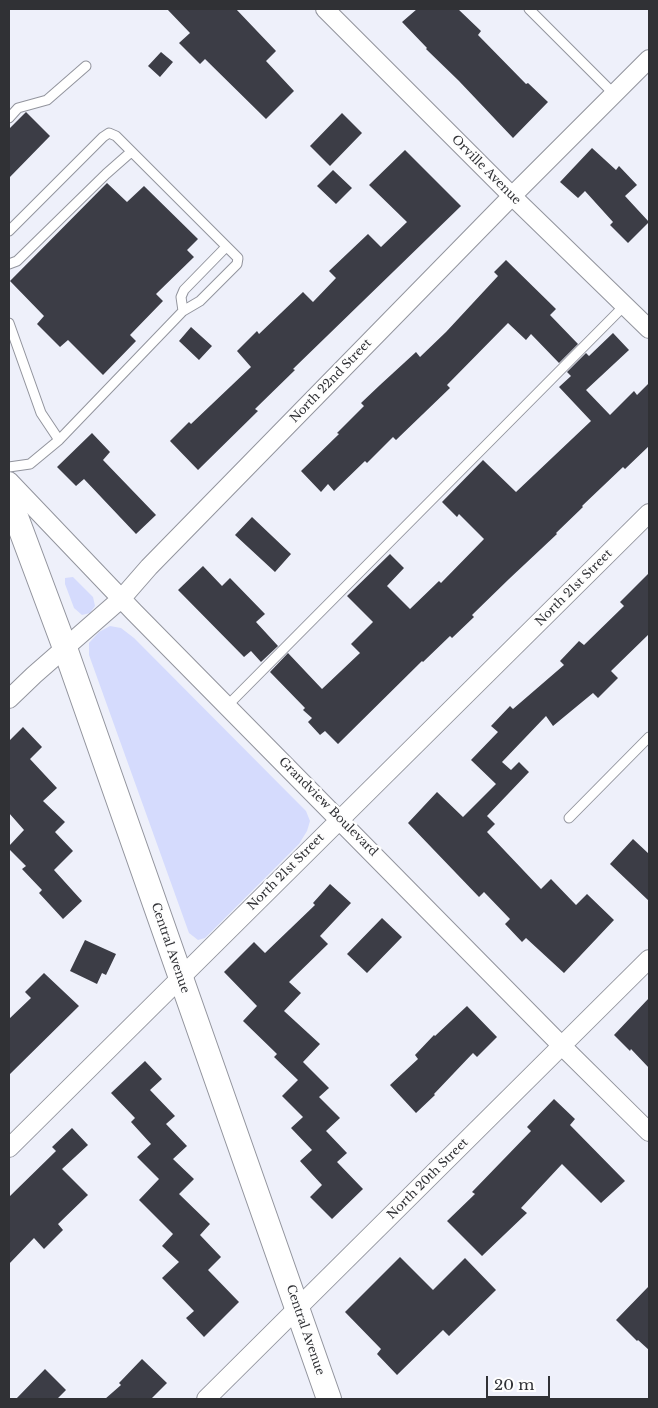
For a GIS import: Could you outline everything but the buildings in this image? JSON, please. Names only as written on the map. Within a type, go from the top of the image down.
[{"type":"main road","name":"Central Avenue","points":[[9,498],[65,648],[329,1399]]},
{"type":"street","name":"Orville Avenue","points":[[325,9],[649,330]]},
{"type":"street","name":"North 22nd Street","points":[[9,699],[122,598],[149,567],[512,196],[649,59]]},
{"type":"street","name":"Grandview Boulevard","points":[[9,481],[227,706],[649,1132]]},
{"type":"street","name":"North 21st Street","points":[[9,1148],[649,513]]},
{"type":"street","name":"North 20th Street","points":[[206,1399],[649,959]]},
{"type":"lane","points":[[530,9],[614,94]]},
{"type":"lane","points":[[9,118],[18,108],[46,100],[86,66]]},
{"type":"lane","points":[[9,231],[109,133],[116,136],[238,258],[238,264],[200,301],[183,311],[59,440],[30,464],[9,468]]},
{"type":"lane","points":[[9,264],[17,261],[131,152]]},
{"type":"lane","points":[[183,311],[182,297],[184,290],[226,247]]},
{"type":"lane","points":[[227,706],[624,305]]},
{"type":"lane","points":[[9,323],[41,413],[59,440]]},
{"type":"lane","points":[[569,818],[649,737]]},
{"type":"shaded area","points":[[73,577],[93,597],[95,606],[90,613],[82,615],[74,608],[65,584],[65,578]]},
{"type":"shaded area","points":[[110,626],[121,628],[134,638],[306,811],[310,821],[307,831],[299,844],[205,938],[198,940],[189,933],[89,655],[89,643],[99,632]]}]
